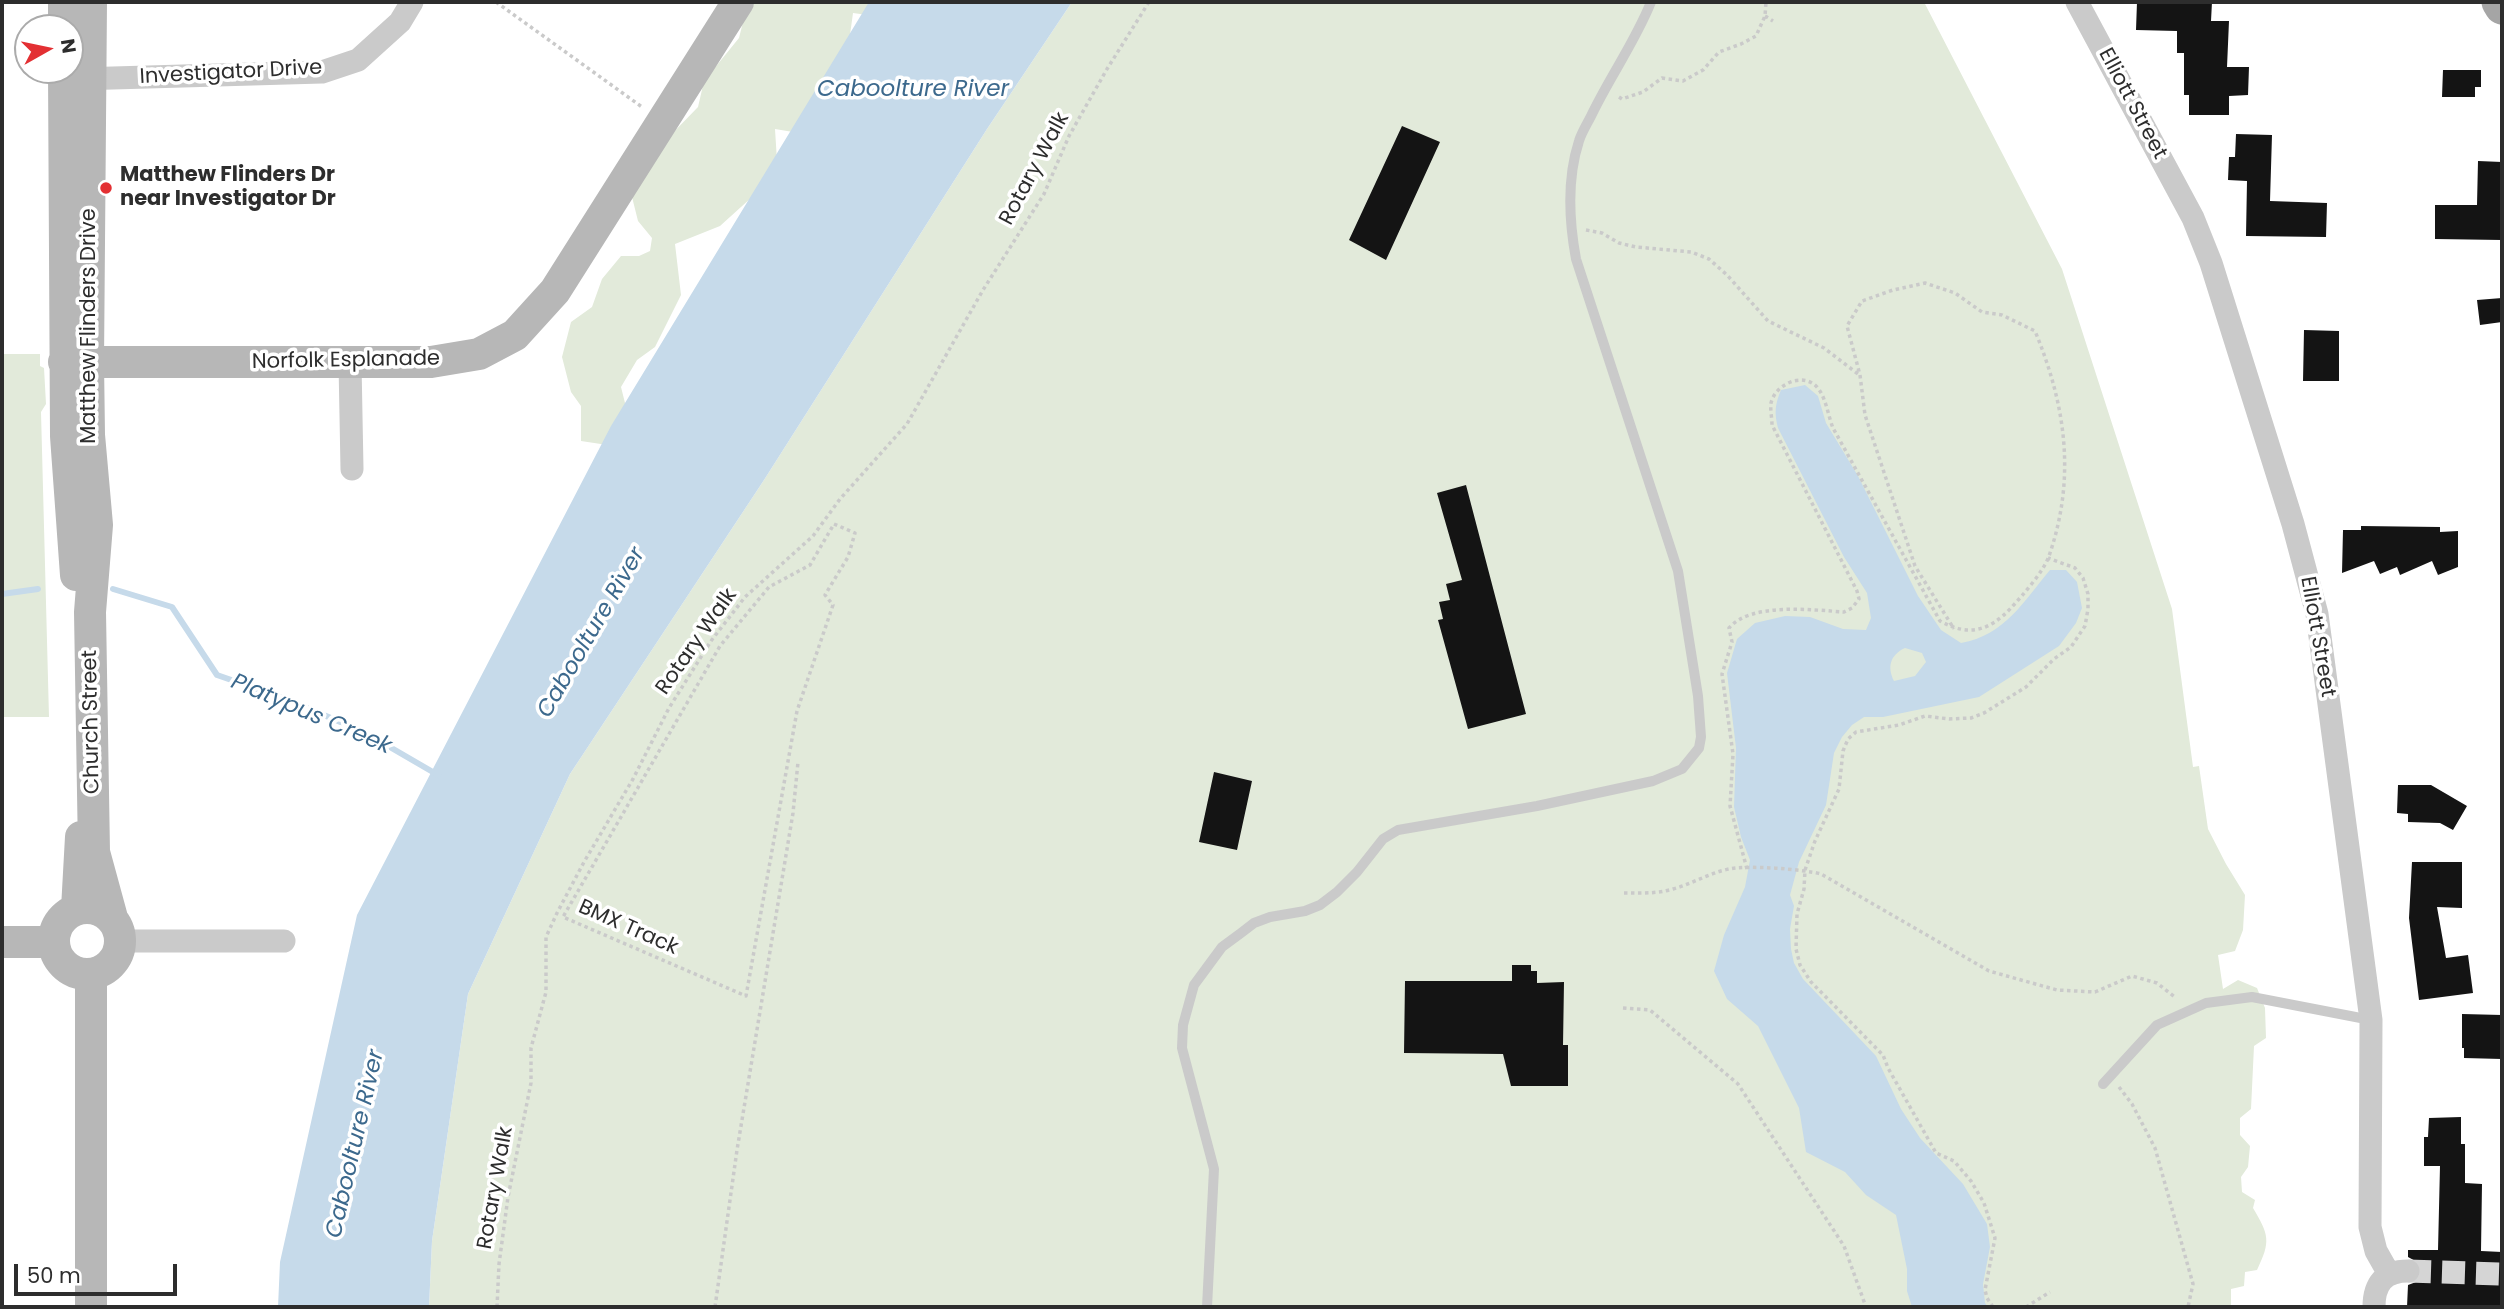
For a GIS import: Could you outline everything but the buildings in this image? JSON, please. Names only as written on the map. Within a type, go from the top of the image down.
[{"type":"main road","points":[[2499,2],[2502,8]]},
{"type":"street","name":"Matthew Flinders Drive","points":[[84,31],[91,2]]},
{"type":"street","name":"Investigator Drive","points":[[84,76],[322,72],[358,60],[400,22],[412,2]]},
{"type":"street","name":"Norfolk Esplanade","points":[[76,362],[431,362],[479,354],[515,335],[555,291],[738,2]]},
{"type":"street","name":"Elliott Street","points":[[2077,2],[2193,218],[2211,263],[2293,524],[2317,614],[2371,1020],[2370,1227],[2376,1251],[2398,1272],[2375,1290],[2374,1307]]},
{"type":"street","name":"Matthew Flinders Drive","points":[[73,84],[76,362],[66,436],[85,525]]},
{"type":"street","points":[[350,363],[352,469]]},
{"type":"street","name":"Church Street","points":[[77,909],[81,847],[79,612],[85,525]]},
{"type":"street","name":"Church Street","points":[[85,525],[90,612],[94,852],[116,930]]},
{"type":"street","points":[[95,908],[116,930],[119,951],[109,967],[91,974],[69,970],[55,953],[53,942],[60,921],[67,913],[77,909],[95,908]]},
{"type":"street","points":[[116,930],[284,941]]},
{"type":"street","points":[[2,942],[53,942]]},
{"type":"street","points":[[91,974],[91,1307]]},
{"type":"lane","points":[[1207,1307],[1214,1169],[1186,1067],[1182,1048],[1182,1025],[1194,985],[1222,947],[1254,923],[1270,917],[1306,911],[1320,905],[1357,872],[1383,839],[1398,830],[1536,806],[1653,781],[1682,769],[1699,748],[1701,737],[1698,696],[1678,571],[1576,259],[1570,227],[1572,185],[1579,141],[1651,2]]},
{"type":"lane","points":[[2107,1080],[2157,1025],[2206,1003],[2252,997],[2371,1020]]},
{"type":"path","points":[[496,2],[661,121]]},
{"type":"path","name":"Rotary Walk","points":[[497,1307],[499,1264],[508,1197],[531,1083],[531,1048],[546,992],[546,937],[557,913],[633,779],[669,708],[711,641],[745,597],[813,536],[849,489],[907,424],[983,290],[1044,194],[1076,125],[1149,2]]},
{"type":"path","points":[[1605,88],[1622,99],[1643,92],[1662,78],[1683,81],[1703,70],[1719,51],[1756,36],[1765,16],[1766,2]]},
{"type":"path","points":[[1765,16],[1773,21]]},
{"type":"path","points":[[1570,227],[1602,233],[1619,243],[1691,253],[1709,260],[1727,275],[1768,321],[1824,348],[1860,375]]},
{"type":"path","points":[[1747,869],[1730,806],[1733,754],[1722,674],[1732,642],[1729,628],[1742,619],[1778,608],[1844,612],[1852,608],[1859,599],[1772,425],[1771,403],[1779,387],[1787,383],[1808,381],[1816,387],[1833,428],[1940,621],[1954,629],[1964,631],[1992,625],[2018,601],[2048,558],[2066,491],[2063,429],[2050,369],[2035,331],[2002,315],[1982,312],[1955,293],[1925,283],[1862,301],[1847,326],[1860,375],[1865,415],[1914,566],[1954,629]]},
{"type":"path","name":"BMX Track","points":[[834,524],[855,533],[848,557],[825,595],[833,605],[797,711],[746,996],[563,917],[720,646],[769,587],[810,565],[834,524]]},
{"type":"path","points":[[1990,1306],[1985,1290],[1995,1238],[1984,1203],[1971,1181],[1954,1161],[1936,1153],[1883,1055],[1811,982],[1800,965],[1795,929],[1805,870],[1839,789],[1843,751],[1848,739],[1856,732],[1899,725],[1925,716],[1971,718],[2026,687],[2054,659],[2071,648],[2085,626],[2088,594],[2083,578],[2075,568],[2048,558]]},
{"type":"path","points":[[715,1307],[737,1150],[793,813],[798,762]]},
{"type":"path","points":[[1624,893],[1675,889],[1733,868],[1805,870],[1821,874],[1989,971],[2057,990],[2095,992],[2132,976],[2157,983],[2192,1011]]},
{"type":"path","points":[[1623,1008],[1650,1010],[1738,1084],[1844,1246],[1866,1307]]},
{"type":"path","points":[[2107,1080],[2132,1104],[2155,1148],[2193,1284],[2188,1307]]},
{"type":"path","points":[[2026,1307],[2050,1292]]},
{"type":"green space","points":[[748,2],[885,2],[882,17],[853,13],[849,42],[799,133],[775,129],[777,161],[762,188],[720,226],[675,244],[681,295],[655,347],[637,360],[621,387],[632,431],[614,446],[581,441],[581,406],[571,392],[562,357],[571,322],[592,307],[602,279],[621,256],[639,256],[650,251],[652,238],[638,221],[630,189],[666,140],[698,107],[704,81],[739,38]]},
{"type":"green space","points":[[1072,2],[1924,2],[2062,269],[2172,609],[2193,767],[2199,766],[2208,829],[2245,895],[2243,930],[2235,951],[2218,955],[2223,989],[2238,980],[2257,988],[2265,1008],[2266,1038],[2254,1046],[2251,1109],[2240,1118],[2240,1135],[2250,1146],[2248,1167],[2241,1177],[2242,1192],[2255,1200],[2253,1208],[2265,1232],[2266,1245],[2257,1270],[2245,1272],[2244,1286],[2231,1289],[2231,1307],[429,1307],[432,1241],[468,994],[570,774],[764,480],[987,129]]},
{"type":"green space","points":[[2,354],[40,354],[40,366],[44,368],[46,404],[41,412],[49,717],[2,717]]},
{"type":"water","name":"Caboolture River","points":[[869,2],[1072,2],[987,129],[764,480],[570,774],[468,994],[432,1241],[429,1307],[278,1307],[280,1262],[357,915],[611,426]]},
{"type":"water","points":[[1805,385],[1818,396],[1826,423],[1858,476],[1918,596],[1941,630],[1961,643],[1990,633],[2012,616],[2050,570],[2066,570],[2077,582],[2082,608],[2076,623],[2059,646],[1979,697],[1883,717],[1864,717],[1852,725],[1834,753],[1826,805],[1799,862],[1790,895],[1794,906],[1790,929],[1791,949],[1794,963],[1803,979],[1876,1056],[1901,1109],[1920,1138],[1963,1184],[1987,1224],[1990,1247],[1983,1284],[1988,1307],[1912,1307],[1907,1291],[1907,1269],[1896,1215],[1866,1195],[1845,1172],[1806,1152],[1799,1108],[1758,1026],[1727,999],[1714,971],[1724,935],[1745,887],[1750,860],[1734,807],[1736,748],[1727,673],[1737,639],[1755,623],[1785,616],[1810,617],[1843,629],[1866,630],[1871,618],[1867,593],[1844,557],[1778,428],[1776,409],[1781,390]],"holes":[[[1905,648],[1922,653],[1926,662],[1915,676],[1894,681],[1890,666],[1896,654]]]},
{"type":"waterway","name":"Platypus Creek","points":[[2,594],[38,589]]},
{"type":"waterway","name":"Platypus Creek","points":[[113,589],[172,607],[217,675],[286,699],[364,732],[438,775]]},
{"type":"tunnel","points":[[2408,1271],[2502,1274]]},
{"type":"place","name":"Matthew Flinders Dr near Investigator Dr","points":[[106,188]]}]
